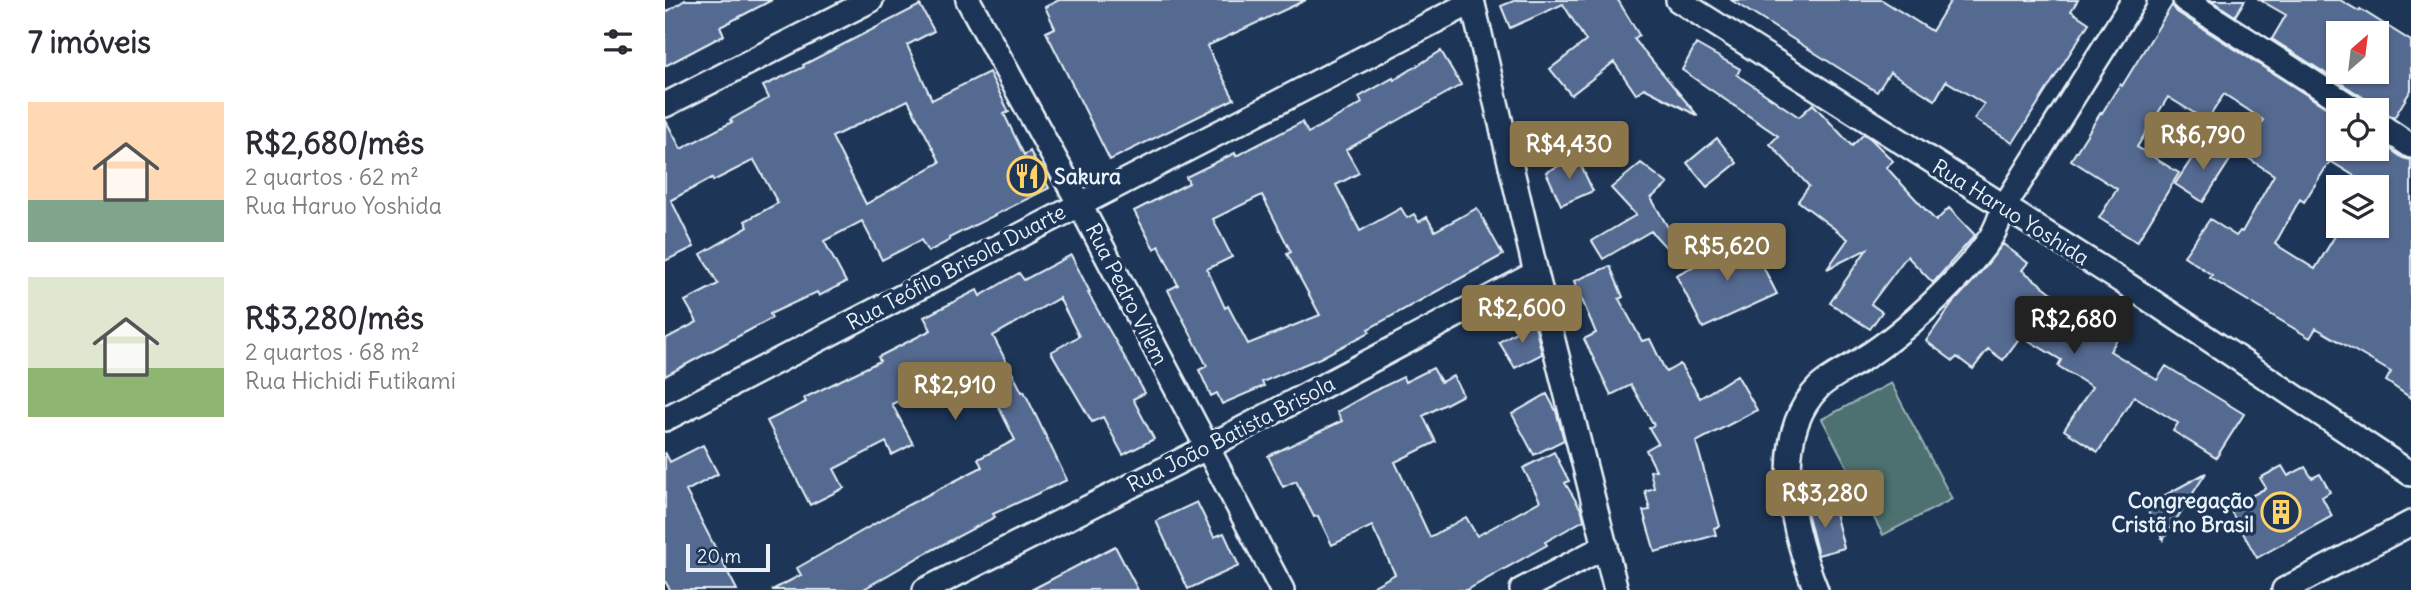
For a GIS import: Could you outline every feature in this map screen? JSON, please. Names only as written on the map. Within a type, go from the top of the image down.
[{"type":"street","points":[[665,105],[871,0]]},
{"type":"street","name":"Rua Pedro Vilem","points":[[968,0],[1079,203],[1282,590]]},
{"type":"street","name":"Rua Haruo Yoshida","points":[[1678,0],[2123,282],[2411,474]]},
{"type":"street","points":[[1816,590],[1803,557],[1794,517],[1790,476],[1791,440],[1802,411],[1819,387],[1895,336],[1976,257],[1993,234],[2004,207],[2134,0]]},
{"type":"street","points":[[2185,0],[2337,98]]},
{"type":"street","points":[[1472,1],[1536,273],[1616,590]]},
{"type":"street","name":"Rua Teófilo Brisola Duarte","points":[[665,419],[1472,1]]},
{"type":"street","points":[[2389,131],[2411,146]]},
{"type":"street","name":"Rua João Batista Brisola","points":[[925,590],[1206,448],[1536,273]]},
{"type":"street","points":[[2284,590],[2411,523]]},
{"type":"street","points":[[1522,590],[1606,546]]},
{"type":"green space","points":[[1891,383],[1952,499],[1883,535],[1822,419]]},
{"type":"building","points":[[685,0],[772,0],[720,27],[724,35],[665,66],[665,13]]},
{"type":"building","points":[[1059,0],[1306,0],[1207,46],[1234,99],[1110,160],[1046,32],[1055,28],[1045,7]]},
{"type":"building","points":[[1516,0],[1618,0],[1639,35],[1634,39],[1698,116],[1644,88],[1636,94],[1614,62],[1571,95],[1550,69],[1586,41],[1563,4],[1510,28],[1501,6]]},
{"type":"building","points":[[1731,0],[1882,0],[1932,31],[1951,0],[2078,0],[2071,11],[2089,23],[2013,143],[1974,119],[1984,104],[1946,81],[1935,100],[1890,72],[1877,92]]},
{"type":"building","points":[[2211,0],[2245,0],[2235,16]]},
{"type":"building","points":[[2260,0],[2340,0],[2379,21],[2326,21],[2326,74],[2272,39],[2286,15]]},
{"type":"building","points":[[920,5],[934,31],[907,45],[932,100],[989,72],[1009,112],[1004,114],[1024,155],[1030,151],[1049,188],[949,238],[950,240],[928,252],[921,240],[882,260],[862,221],[824,241],[846,282],[819,296],[817,292],[770,314],[772,318],[665,376],[665,339],[697,322],[685,301],[718,284],[701,254],[748,227],[745,221],[778,203],[754,160],[713,181],[712,178],[671,200],[694,247],[665,261],[665,119],[681,149],[732,122],[730,120],[769,98],[763,86],[804,67],[803,65]],"holes":[[[908,100],[940,162],[866,204],[832,137]]]},
{"type":"building","points":[[2172,5],[2177,12],[2326,107],[2326,161],[2330,161],[2389,161],[2389,148],[2411,160],[2411,398],[2386,381],[2391,372],[2316,328],[2310,338],[2210,278],[2212,275],[2184,256],[2210,219],[2236,236],[2242,232],[2274,175],[2242,154],[2263,120],[2224,94],[2207,121],[2168,97],[2137,147],[2179,173],[2137,242],[2099,218],[2117,189],[2071,160],[2120,84],[2122,86]]},
{"type":"building","points":[[2389,27],[2411,41],[2411,90],[2394,118],[2389,115],[2389,98],[2364,98],[2342,84],[2389,84]]},
{"type":"building","points":[[1696,44],[1740,69],[1737,75],[1799,117],[1813,104],[1852,146],[1864,134],[1893,161],[1886,167],[1936,221],[1949,208],[1975,235],[1933,283],[1907,256],[1871,304],[1882,312],[1870,329],[1830,303],[1867,249],[1827,269],[1848,239],[1798,201],[1809,186],[1770,144],[1778,136],[1682,70]]},
{"type":"building","points":[[1441,51],[1461,85],[1346,150],[1359,173],[1336,185],[1360,231],[1401,208],[1407,218],[1414,214],[1419,222],[1427,217],[1435,231],[1477,208],[1503,255],[1368,329],[1370,332],[1320,358],[1262,382],[1264,386],[1222,404],[1217,393],[1211,396],[1199,370],[1207,366],[1168,290],[1178,285],[1159,246],[1154,249],[1134,211],[1189,183],[1186,177],[1235,153],[1236,156],[1302,122],[1308,133],[1362,103],[1359,97],[1393,78],[1394,80]],"holes":[[[1262,195],[1291,252],[1287,254],[1320,315],[1248,344],[1228,306],[1225,308],[1207,269],[1232,257],[1213,219]]]},
{"type":"building","points":[[1717,138],[1737,163],[1707,187],[1687,163]]},
{"type":"building","points":[[2202,143],[2230,160],[2203,202],[2175,184]]},
{"type":"building","points":[[1577,157],[1593,191],[1561,205],[1546,172]]},
{"type":"building","points":[[1641,163],[1668,184],[1651,198],[1681,250],[1673,255],[1651,231],[1603,259],[1592,241],[1636,215],[1611,188]]},
{"type":"building","points":[[1747,235],[1777,294],[1703,328],[1676,275],[1723,252],[1723,247]]},
{"type":"building","points":[[2003,244],[2028,263],[2022,270],[2052,293],[2050,296],[2087,318],[2091,312],[2122,332],[2110,351],[2157,380],[2166,366],[2244,414],[2216,458],[2173,431],[2178,423],[2134,396],[2098,452],[2064,430],[2092,387],[2058,366],[2061,360],[2021,336],[2003,360],[1988,349],[1973,369],[1957,357],[1953,361],[1926,341],[1953,303]]},
{"type":"building","points":[[1071,255],[1090,292],[1088,293],[1145,393],[1133,399],[1154,439],[1123,455],[1103,417],[1092,422],[1051,352],[1079,336],[1059,298],[993,336],[1022,392],[1024,391],[1067,480],[993,514],[995,517],[862,590],[772,590],[801,575],[797,568],[908,505],[982,467],[978,459],[1015,440],[986,381],[967,390],[958,372],[892,404],[913,444],[892,455],[886,442],[834,469],[844,488],[810,505],[767,421],[806,402],[804,398],[880,361],[878,357],[931,330],[924,317],[977,290],[980,296],[1019,273],[1024,280]]},
{"type":"building","points":[[1610,266],[1623,297],[1619,299],[1642,341],[1650,339],[1666,372],[1680,364],[1700,398],[1737,375],[1757,410],[1696,442],[1720,526],[1714,528],[1716,535],[1655,552],[1643,511],[1650,510],[1645,491],[1654,488],[1650,471],[1656,470],[1646,450],[1658,443],[1649,428],[1654,425],[1631,385],[1611,395],[1584,339],[1596,333],[1574,281]]},
{"type":"building","points":[[1534,321],[1542,354],[1515,368],[1499,342]]},
{"type":"building","points":[[1433,368],[1441,382],[1453,376],[1463,395],[1423,416],[1436,442],[1395,462],[1430,537],[1466,517],[1477,536],[1540,501],[1523,468],[1554,452],[1569,481],[1565,483],[1582,511],[1584,520],[1545,542],[1547,545],[1467,590],[1367,590],[1395,574],[1372,526],[1332,545],[1296,481],[1283,487],[1268,456],[1342,421],[1337,412],[1372,392],[1403,377],[1405,382]]},
{"type":"building","points":[[1547,394],[1556,411],[1564,440],[1534,455],[1512,414]]},
{"type":"building","points":[[703,445],[718,474],[686,491],[737,590],[670,590],[665,581],[665,452],[670,462]]},
{"type":"building","name":"Congregação Cristã no Brasil","points":[[2282,466],[2288,476],[2305,467],[2312,478],[2320,474],[2330,492],[2322,497],[2332,516],[2257,558],[2229,508],[2266,488],[2260,478]]},
{"type":"building","points":[[2206,473],[2163,540],[2145,506]]},
{"type":"building","points":[[1197,502],[1214,537],[1224,533],[1239,566],[1188,589],[1156,521]]},
{"type":"building","points":[[1833,505],[1844,548],[1818,555],[1807,512]]},
{"type":"building","points":[[1115,546],[1138,590],[1031,590]]},
{"type":"place","name":"Sakura","points":[[1027,176]]},
{"type":"place","name":"Congregação Cristã no Brasil","points":[[2281,512]]}]
